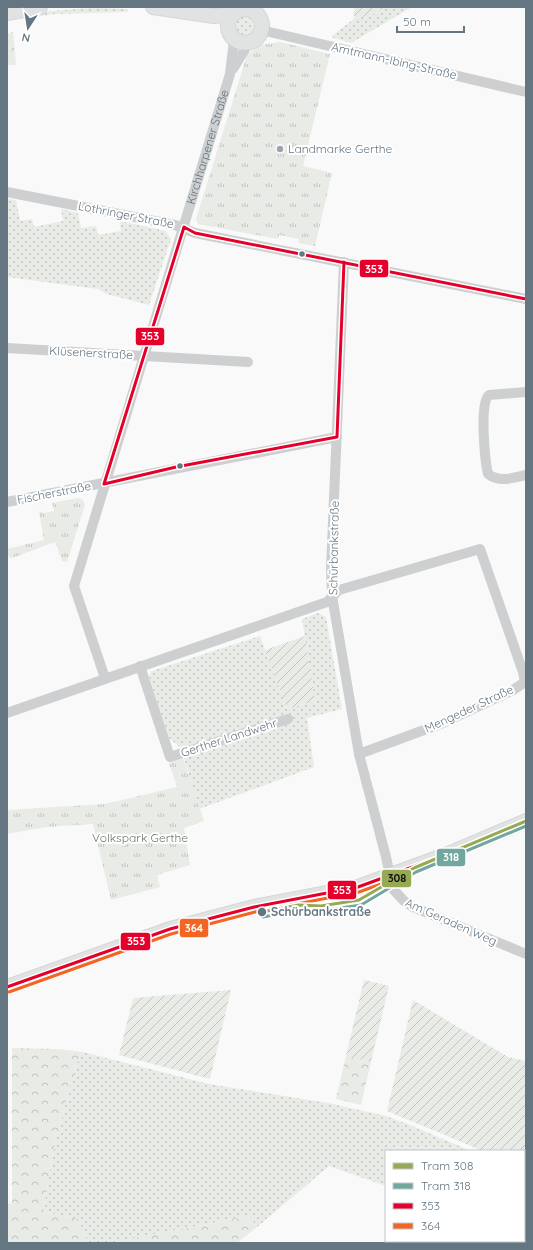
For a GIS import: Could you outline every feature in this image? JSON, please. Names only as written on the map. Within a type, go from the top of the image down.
[{"type":"main road","points":[[7,13],[40,7]]},
{"type":"main road","points":[[153,7],[214,16],[245,9],[256,10],[261,21],[261,30],[257,38],[249,43],[238,42],[218,24],[188,13]]},
{"type":"main road","points":[[231,36],[228,23],[238,10]]},
{"type":"main road","points":[[7,987],[170,928],[254,907],[347,891],[391,876],[498,834],[526,821]]},
{"type":"street","name":"Amtmann-Ibing-Straße","points":[[261,30],[526,92]]},
{"type":"street","name":"Kirchharpener Straße","points":[[230,74],[231,36]]},
{"type":"street","name":"Kirchharpener Straße","points":[[105,678],[74,586],[230,74],[249,43]]},
{"type":"street","name":"Lothringer Straße","points":[[7,192],[184,227],[195,233],[526,299]]},
{"type":"street","name":"Schürbankstraße","points":[[344,262],[331,569],[332,596],[359,754],[391,876]]},
{"type":"street","name":"Klüsenerstraße","points":[[7,348],[248,362]]},
{"type":"street","points":[[526,392],[489,395],[486,397],[484,404],[485,446],[488,474],[501,480],[526,475]]},
{"type":"street","name":"Fischerstraße","points":[[7,502],[104,484],[176,467],[336,437]]},
{"type":"street","name":"Mengeder Straße","points":[[332,596],[339,590],[480,549],[524,672],[525,682],[513,690],[448,721],[359,754]]},
{"type":"street","points":[[7,713],[327,602],[332,596]]},
{"type":"street","name":"Gerther Landwehr","points":[[140,666],[170,757],[288,719]]},
{"type":"street","name":"Am Geraden Weg","points":[[391,876],[395,893],[413,907],[526,954]]},
{"type":"green space","points":[[355,7],[384,7],[371,16],[355,18],[353,13]]},
{"type":"green space","points":[[384,7],[412,7],[351,43],[331,37],[355,18],[371,16]]},
{"type":"green space","points":[[91,8],[128,9],[128,12],[55,14],[7,21],[7,18],[36,12]]},
{"type":"green space","points":[[244,16],[251,19],[254,26],[251,33],[244,36],[237,33],[234,26],[237,19]]},
{"type":"green space","points":[[13,32],[16,65],[7,65],[7,34]]},
{"type":"green space","points":[[280,42],[330,54],[303,166],[332,173],[315,246],[298,243],[299,239],[279,235],[278,239],[198,224],[196,219],[247,55],[260,45]]},
{"type":"green space","points":[[7,199],[16,200],[20,221],[32,219],[34,227],[63,221],[61,209],[78,213],[81,228],[96,226],[98,235],[121,231],[120,221],[166,231],[171,239],[149,305],[107,294],[98,289],[7,277]]},
{"type":"green space","points":[[78,498],[83,500],[85,505],[67,562],[62,561],[55,542],[12,558],[7,556],[7,549],[44,540],[39,511],[44,513],[54,511],[52,503]]},
{"type":"green space","points":[[318,613],[326,617],[342,709],[307,718],[314,767],[199,809],[181,748],[169,738],[149,676],[152,671],[260,636],[287,709],[315,701],[302,619]]},
{"type":"green space","points":[[305,636],[315,701],[287,709],[265,650]]},
{"type":"green space","name":"Volkspark Gerthe","points":[[183,758],[204,821],[184,828],[190,865],[157,875],[160,887],[111,900],[93,824],[46,827],[7,834],[7,810],[105,804],[177,787],[169,763]]},
{"type":"green space","points":[[364,980],[389,986],[371,1062],[346,1056]]},
{"type":"green space","points":[[231,990],[210,1079],[119,1055],[133,998]]},
{"type":"green space","points":[[413,1000],[508,1057],[526,1061],[526,1168],[525,1150],[481,1150],[387,1111]]},
{"type":"green space","points":[[12,1048],[57,1049],[83,1052],[76,1065],[54,1147],[43,1212],[78,1219],[88,1243],[7,1243],[7,1203],[12,1204]]},
{"type":"green space","points":[[83,1052],[209,1084],[328,1103],[386,1116],[469,1150],[385,1150],[385,1186],[329,1166],[257,1227],[249,1216],[109,1243],[88,1243],[78,1219],[43,1212],[54,1147],[76,1065]]},
{"type":"green space","points":[[346,1056],[371,1062],[361,1105],[336,1099]]},
{"type":"green space","points":[[525,1174],[526,1174],[525,1240]]},
{"type":"green space","points":[[249,1216],[257,1227],[237,1243],[109,1243]]},
{"type":"tram line","name":"308","points":[[262,912],[299,905],[321,906],[359,900],[414,868],[526,821]]},
{"type":"tram line","name":"318","points":[[263,917],[299,910],[321,911],[361,905],[416,872],[526,826]]},
{"type":"transit line","name":"353","points":[[104,484],[184,227],[195,233],[526,299]]},
{"type":"transit line","name":"353","points":[[104,484],[176,467],[337,437],[344,262]]},
{"type":"transit line","name":"353","points":[[7,987],[170,929],[254,907],[358,887],[448,854],[526,821]]},
{"type":"transit line","name":"364","points":[[9,992],[171,934],[255,912],[359,892],[450,859],[526,826]]},
{"type":"place","name":"Landmarke Gerthe","points":[[280,149]]},
{"type":"place","name":"Schürbankstraße","points":[[262,912]]}]
